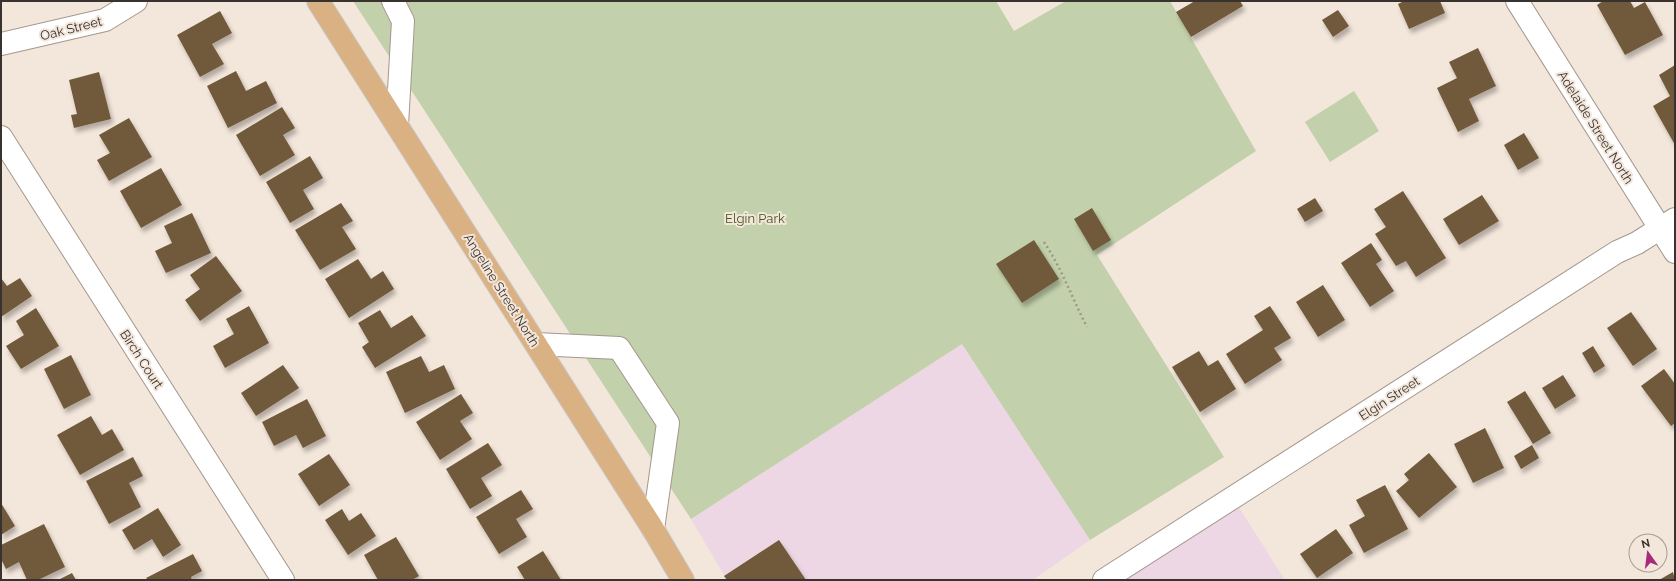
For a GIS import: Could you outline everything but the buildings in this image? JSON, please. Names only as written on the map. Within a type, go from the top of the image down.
[{"type":"main road","name":"Angeline Street North","points":[[318,1],[653,529],[683,580]]},
{"type":"street","name":"Oak Street","points":[[1,44],[105,20],[136,1]]},
{"type":"street","points":[[393,1],[403,21],[397,125]]},
{"type":"street","name":"Adelaide Street North","points":[[1517,1],[1668,224],[1675,252]]},
{"type":"street","name":"Birch Court","points":[[1,137],[284,580]]},
{"type":"street","name":"Elgin Street","points":[[1104,580],[1617,252],[1638,243],[1668,224]]},
{"type":"street","points":[[536,344],[619,348],[668,423],[653,529]]},
{"type":"path","points":[[1044,242],[1064,276],[1070,294],[1087,327]]},
{"type":"shaded area","points":[[962,344],[1090,540],[1033,580],[727,580],[691,519]]},
{"type":"shaded area","points":[[1233,498],[1285,580],[1104,580]]},
{"type":"green space","name":"Elgin Park","points":[[353,1],[996,1],[1014,31],[1066,1],[1170,1],[1256,151],[1097,255],[1224,457],[1090,540],[962,344],[691,519]]},
{"type":"green space","points":[[1354,91],[1379,131],[1330,162],[1305,122]]}]
